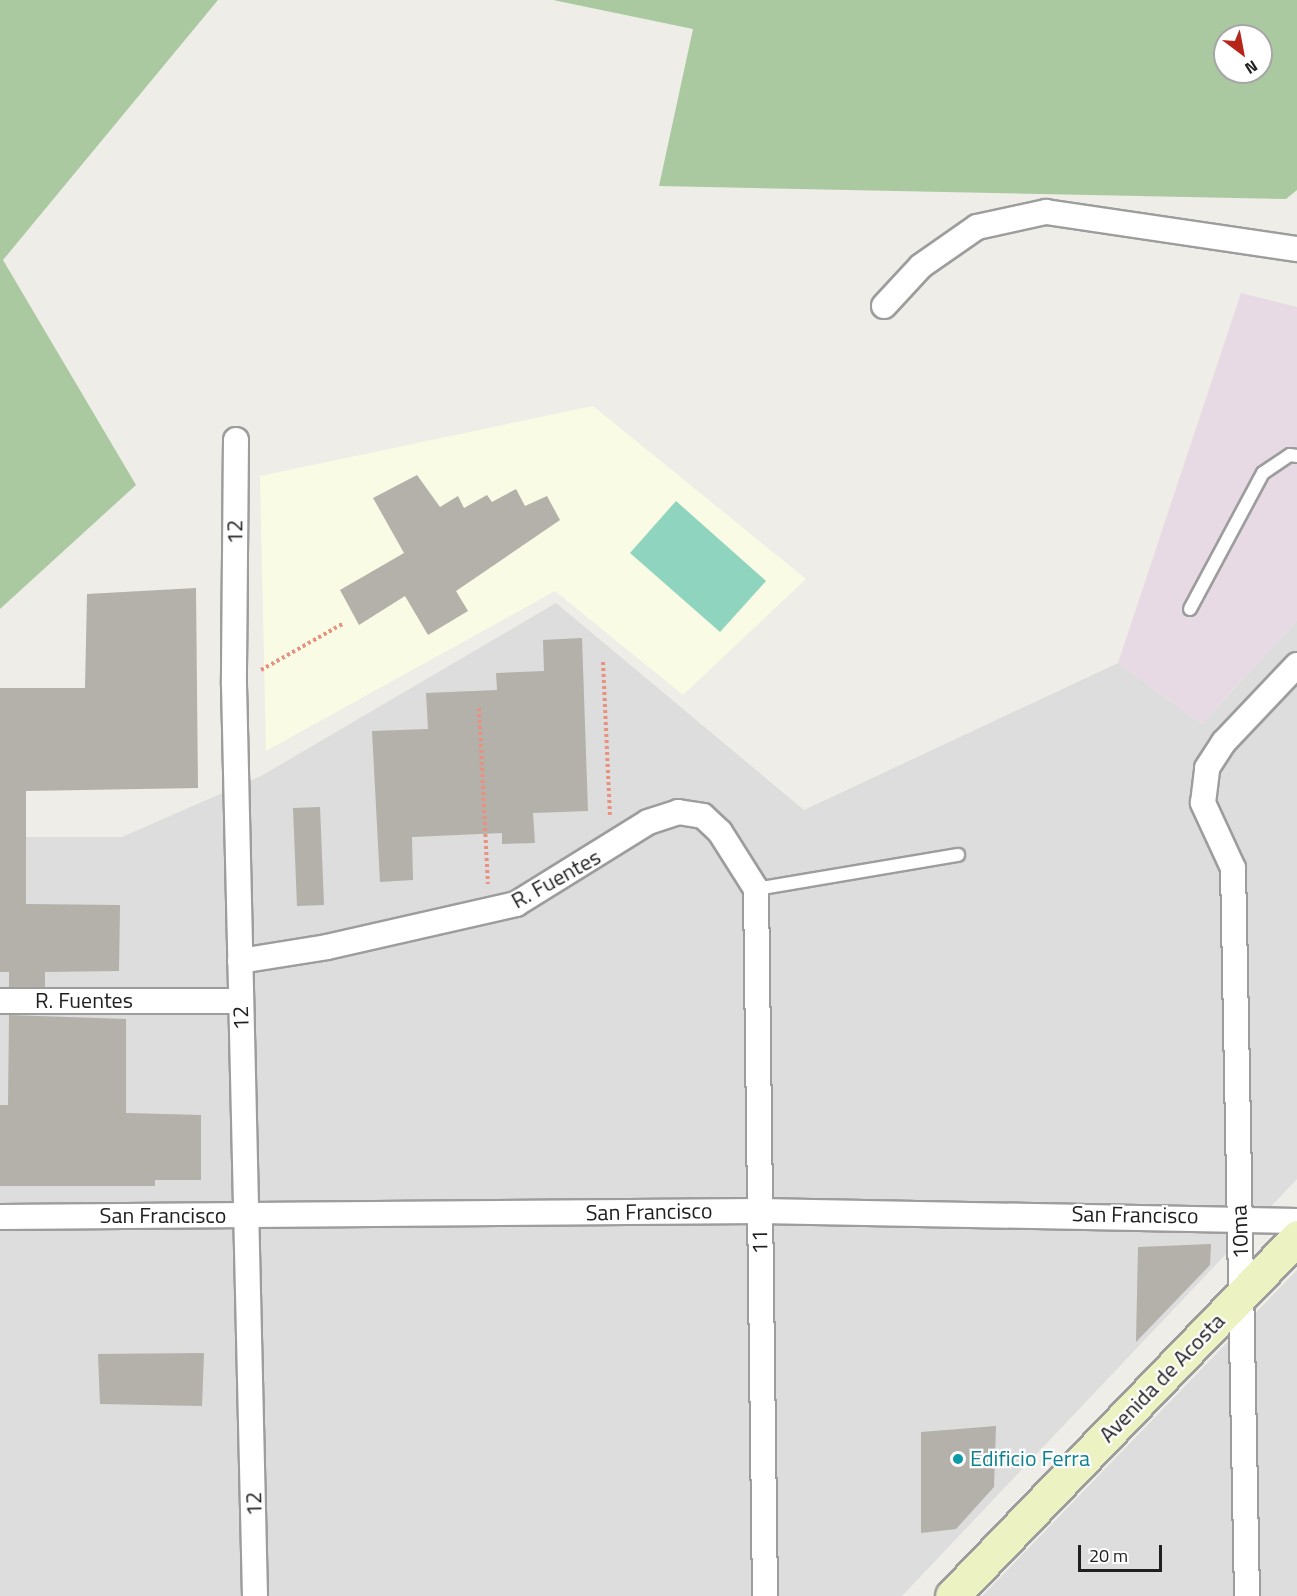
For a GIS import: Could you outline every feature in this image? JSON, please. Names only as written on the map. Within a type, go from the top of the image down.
[{"type":"main road","name":"Avenida de Acosta","points":[[952,1596],[1297,1237]]},
{"type":"street","points":[[884,306],[921,266],[977,227],[1046,212],[1297,249]]},
{"type":"street","name":"12","points":[[236,440],[234,685],[240,1001],[249,1216],[255,1596]]},
{"type":"street","name":"10ma","points":[[1247,1596],[1238,1321],[1242,1294],[1238,1216],[1233,868],[1203,803],[1207,768],[1224,742],[1297,665]]},
{"type":"street","name":"R. Fuentes","points":[[240,961],[516,904],[611,848],[648,822],[678,812],[703,816],[720,832],[756,889]]},
{"type":"street","name":"11","points":[[756,889],[765,1596]]},
{"type":"street","name":"R. Fuentes","points":[[0,1001],[240,1001]]},
{"type":"street","name":"San Francisco","points":[[0,1217],[760,1211],[1238,1216],[1297,1221]]},
{"type":"lane","points":[[1190,609],[1263,473],[1290,455],[1297,456]]},
{"type":"lane","points":[[756,889],[958,855]]},
{"type":"path","points":[[234,685],[344,623]]},
{"type":"path","points":[[603,662],[611,848]]},
{"type":"path","points":[[479,708],[489,910]]},
{"type":"shaded area","points":[[1241,293],[1297,307],[1297,620],[1202,724],[1118,663]]},
{"type":"shaded area","points":[[593,406],[806,579],[683,695],[555,591],[266,751],[260,476]]},
{"type":"shaded area","points":[[556,603],[804,810],[1118,663],[1202,724],[1297,620],[1297,1179],[902,1596],[0,1596],[0,837],[122,837],[261,776]]},
{"type":"shaded area","points":[[1297,1270],[1297,1596],[982,1596],[991,1587]]},
{"type":"green space","points":[[0,0],[218,0],[3,260],[136,485],[0,609]]},
{"type":"green space","points":[[553,0],[1297,0],[1297,190],[1286,199],[659,186],[693,29]]},
{"type":"green space","points":[[676,501],[766,581],[720,632],[630,553]]},
{"type":"building","points":[[417,475],[440,507],[458,496],[464,508],[487,495],[492,502],[516,489],[525,506],[547,496],[560,520],[456,591],[468,611],[428,635],[405,596],[359,625],[340,590],[404,553],[373,498]]},
{"type":"building","points":[[196,588],[198,788],[26,791],[26,904],[120,905],[119,971],[45,972],[45,987],[9,987],[9,972],[0,972],[0,688],[85,688],[87,594]]},
{"type":"building","points":[[582,638],[588,811],[533,813],[535,843],[502,844],[502,833],[412,837],[413,880],[380,882],[372,731],[428,729],[426,693],[497,690],[496,673],[544,671],[543,640]]},
{"type":"building","points":[[320,807],[324,905],[297,906],[293,808]]},
{"type":"building","points":[[9,1015],[126,1019],[126,1113],[201,1115],[201,1180],[155,1180],[155,1186],[0,1186],[0,1105],[8,1105]]},
{"type":"building","points":[[1211,1244],[1210,1265],[1136,1342],[1138,1247]]},
{"type":"building","points":[[204,1353],[202,1406],[100,1404],[98,1354]]},
{"type":"building","name":"Edificio Ferra","points":[[996,1426],[994,1487],[956,1529],[921,1533],[921,1432]]},
{"type":"place","name":"Edificio Ferra","points":[[958,1459]]}]
